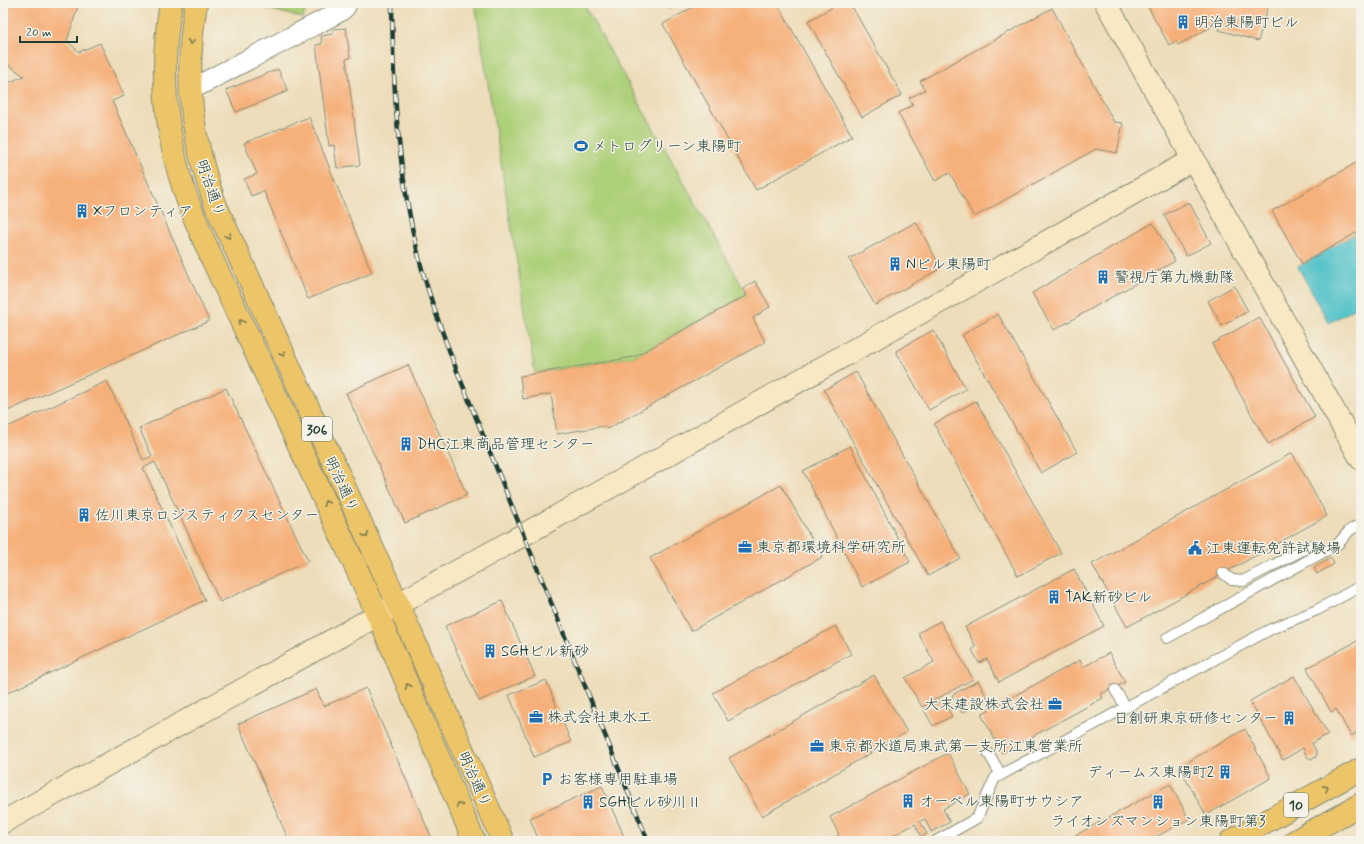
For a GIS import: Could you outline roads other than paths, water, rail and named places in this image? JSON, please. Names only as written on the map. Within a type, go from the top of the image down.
[{"type":"main road","name":"明治通り","points":[[171,3],[167,26],[165,95],[169,130],[183,186],[193,216],[378,615],[474,841]]},
{"type":"main road","name":"明治通り","points":[[196,3],[192,27],[190,90],[193,122],[199,154],[206,179],[216,206],[398,604],[503,841]]},
{"type":"main road","name":"10","points":[[1231,841],[1361,769]]},
{"type":"main road","name":"10","points":[[1295,841],[1361,804]]},
{"type":"street","points":[[190,90],[339,12],[347,3]]},
{"type":"street","points":[[1106,3],[1361,459]]},
{"type":"street","points":[[3,822],[619,482],[1194,159]]},
{"type":"lane","points":[[1167,638],[1338,544],[1350,530],[1361,524]]},
{"type":"lane","points":[[1224,573],[1232,580],[1243,581],[1312,545],[1318,555]]},
{"type":"lane","points":[[936,841],[977,818],[995,778],[1271,629],[1317,610],[1361,586]]},
{"type":"lane","points":[[1115,690],[1126,707]]},
{"type":"lane","points":[[989,754],[1001,775]]},
{"type":"water","points":[[1361,230],[1361,305],[1329,323],[1298,267]]},
{"type":"railway","points":[[392,3],[395,101],[406,198],[420,262],[428,290],[457,371],[648,841]]},
{"type":"place","name":"明治東陽町ビル","points":[[1183,22]]},
{"type":"place","name":"メトログリーン東陽町","points":[[581,146]]},
{"type":"place","name":"Xフロンティア","points":[[82,211]]},
{"type":"place","name":"Nビル東陽町","points":[[895,264]]},
{"type":"place","name":"警視庁第九機動隊","points":[[1103,277]]},
{"type":"place","name":"DHC江東商品管理センター","points":[[406,444]]},
{"type":"place","name":"佐川東京ロジスティクスセンター","points":[[84,515]]},
{"type":"place","name":"東京都環境科学研究所","points":[[745,547]]},
{"type":"place","name":"江東運転免許試験場","points":[[1195,548]]},
{"type":"place","name":"TAK新砂ビル","points":[[1054,597]]},
{"type":"place","name":"SGHビル新砂","points":[[490,651]]},
{"type":"place","name":"大末建設株式会社","points":[[1055,704]]},
{"type":"place","name":"株式会社東水工","points":[[536,717]]},
{"type":"place","name":"日創研東京研修センター","points":[[1289,718]]},
{"type":"place","name":"東京都水道局東武第一支所江東営業所","points":[[817,746]]},
{"type":"place","name":"ディームス東陽町2","points":[[1225,772]]},
{"type":"place","name":"お客様専用駐車場","points":[[547,779]]},
{"type":"place","name":"オーベル東陽町サウシア","points":[[908,801]]},
{"type":"place","name":"SGHビル砂川Ⅱ","points":[[588,802]]},
{"type":"place","name":"ライオンズマンション東陽町第3","points":[[1158,802]]}]
